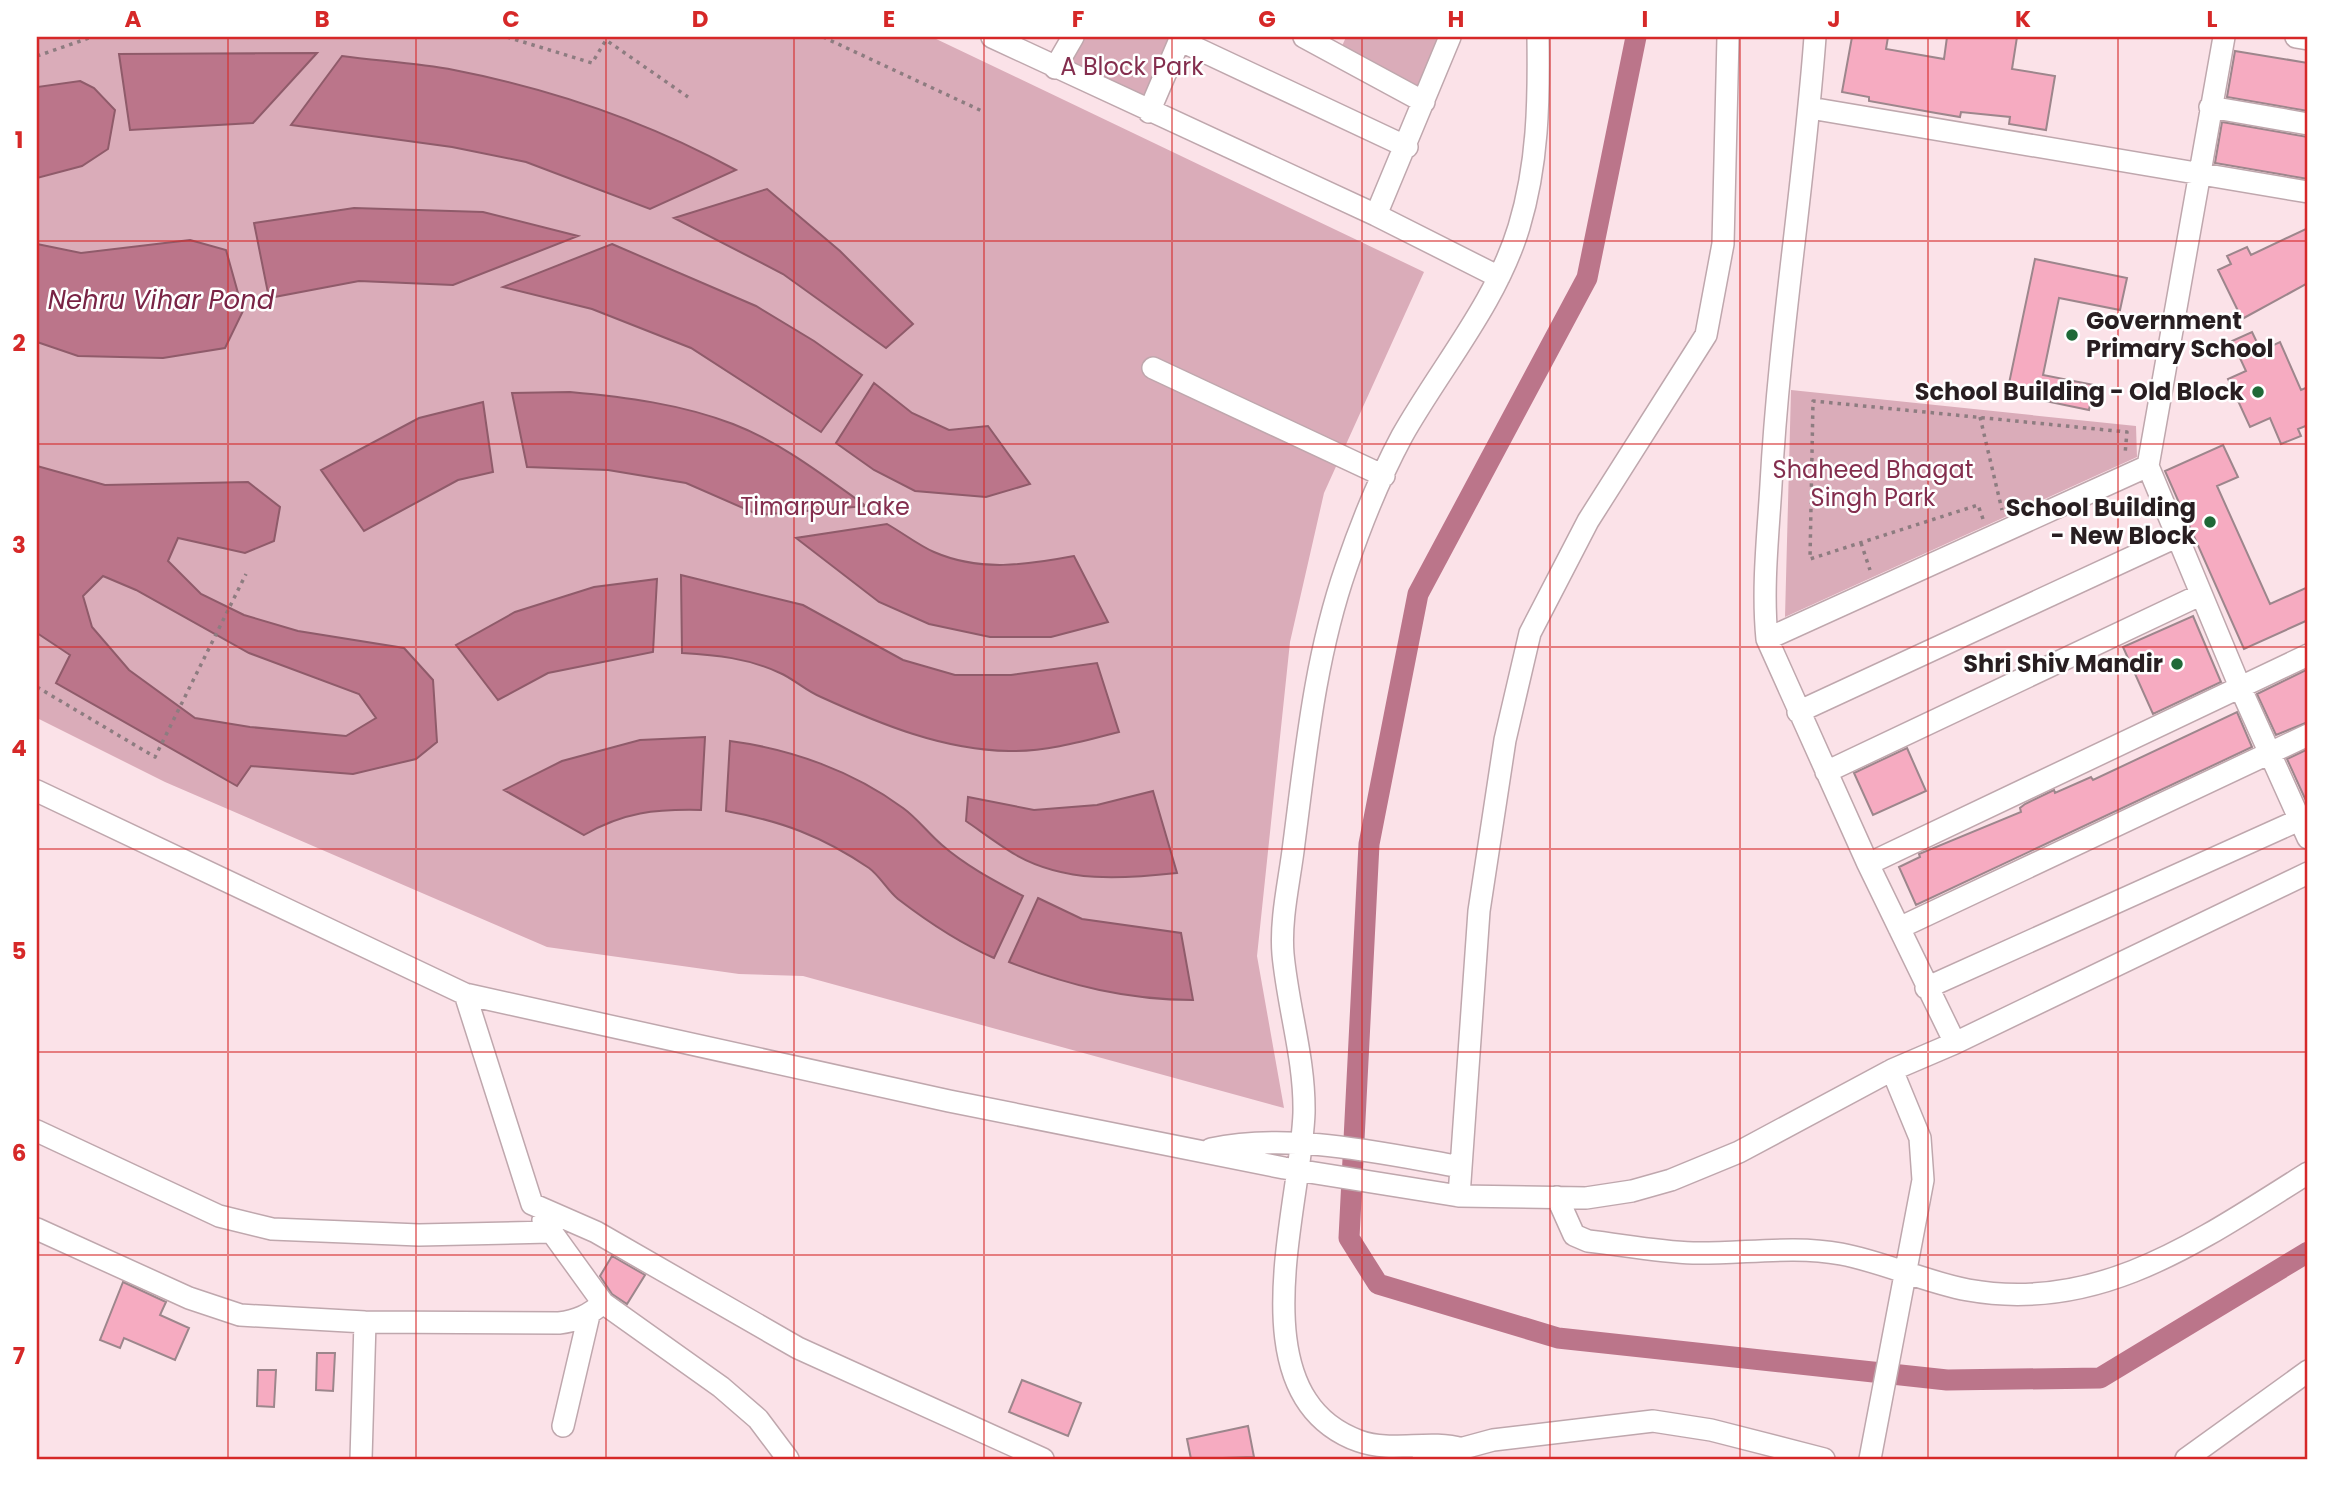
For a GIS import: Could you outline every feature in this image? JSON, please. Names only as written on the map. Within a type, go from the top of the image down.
[{"type":"street","points":[[992,37],[1376,215],[1499,277]]},
{"type":"street","points":[[1055,68],[1073,37]]},
{"type":"street","points":[[1304,37],[1337,45],[1424,102]]},
{"type":"street","points":[[1376,215],[1450,37]]},
{"type":"street","points":[[1462,1449],[1440,1444],[1393,1446],[1362,1442],[1317,1415],[1301,1390],[1290,1359],[1284,1319],[1284,1279],[1299,1171],[1311,1144],[1302,1062],[1283,951],[1286,904],[1315,690],[1327,636],[1346,568],[1401,438],[1499,277],[1518,231],[1532,180],[1539,122],[1538,37]]},
{"type":"street","points":[[1459,1196],[1479,911],[1505,740],[1530,633],[1588,521],[1706,335],[1723,244],[1728,37]]},
{"type":"street","points":[[1815,37],[1810,108],[1774,419],[1763,607],[1766,639],[1926,988],[1955,1043]]},
{"type":"street","points":[[1926,988],[2306,825],[2240,687],[2148,466],[2224,37]]},
{"type":"street","points":[[2296,37],[2308,39]]},
{"type":"street","points":[[1149,112],[1180,38],[1406,147]]},
{"type":"street","points":[[2210,107],[2308,124]]},
{"type":"street","points":[[1810,108],[2308,192]]},
{"type":"street","points":[[1153,368],[1384,476]]},
{"type":"street","points":[[1766,639],[1876,589],[1987,528],[2148,466]]},
{"type":"street","points":[[1798,712],[2176,537]]},
{"type":"street","points":[[1826,772],[2200,595]]},
{"type":"street","points":[[1868,863],[2308,656]]},
{"type":"street","points":[[1899,928],[2308,735]]},
{"type":"street","points":[[37,791],[465,994],[949,1101],[1299,1171],[1459,1196],[1586,1198],[1632,1191],[1671,1180],[1739,1152],[1892,1070],[1955,1043],[2308,873]]},
{"type":"street","points":[[465,994],[532,1204],[596,1309],[720,1387],[758,1419],[788,1459]]},
{"type":"street","points":[[1870,1459],[1906,1278],[1924,1160],[1920,1138],[1892,1070]]},
{"type":"street","points":[[37,1131],[219,1216],[272,1229],[419,1236],[550,1232]]},
{"type":"street","points":[[1201,1152],[1236,1144],[1311,1144],[1461,1167]]},
{"type":"street","points":[[1557,1197],[1574,1235],[1588,1241],[1689,1253],[1811,1250],[1841,1254],[1906,1278],[1967,1290],[2032,1296],[2080,1291],[2142,1268],[2214,1232],[2308,1173]]},
{"type":"street","points":[[532,1204],[596,1232],[798,1348],[1043,1459]]},
{"type":"street","points":[[37,1229],[218,1309],[261,1318],[365,1322],[559,1323],[573,1322],[596,1309]]},
{"type":"street","points":[[563,1426],[596,1309]]},
{"type":"street","points":[[361,1459],[365,1322]]},
{"type":"street","points":[[2186,1459],[2308,1371]]},
{"type":"street","points":[[1423,1459],[1513,1437],[1653,1421],[1711,1430],[1824,1459]]},
{"type":"path","points":[[37,56],[92,37]]},
{"type":"path","points":[[507,37],[592,63],[606,40]]},
{"type":"path","points":[[600,37],[688,97]]},
{"type":"path","points":[[823,37],[984,112]]},
{"type":"path","points":[[1980,417],[2003,510],[1987,528],[1978,505],[1810,559],[1813,401],[1980,417],[2127,432],[2126,454],[2114,459]]},
{"type":"path","points":[[1861,543],[1876,589]]},
{"type":"path","points":[[37,687],[155,757],[246,574]]},
{"type":"green space","name":"Timarpur Lake","points":[[37,37],[932,37],[1424,272],[1324,493],[1290,642],[1257,956],[1284,1108],[803,976],[739,974],[547,947],[165,782],[37,718]]},
{"type":"green space","name":"A Block Park","points":[[1077,37],[1181,37],[1146,106],[1062,66]]},
{"type":"green space","points":[[1346,37],[1450,37],[1424,102],[1338,55]]},
{"type":"green space","name":"Shaheed Bhagat Singh Park","points":[[1791,390],[2136,426],[2137,457],[1785,617]]},
{"type":"water","points":[[317,53],[253,123],[130,130],[119,54]]},
{"type":"water","points":[[342,56],[440,68],[563,97],[634,122],[736,170],[650,209],[526,162],[452,147],[291,125]]},
{"type":"water","points":[[80,81],[94,88],[115,110],[108,149],[82,166],[37,178],[37,87]]},
{"type":"water","points":[[767,189],[840,251],[913,324],[886,348],[783,274],[674,218]]},
{"type":"water","points":[[354,208],[483,212],[578,236],[453,285],[359,281],[269,298],[254,223]]},
{"type":"water","name":"Nehru Vihar Pond","points":[[190,240],[226,250],[243,311],[225,348],[163,358],[78,356],[37,342],[37,244],[81,253]]},
{"type":"water","points":[[612,244],[756,306],[814,341],[862,375],[821,432],[691,348],[592,309],[503,287]]},
{"type":"water","points":[[874,383],[912,413],[949,430],[988,426],[1030,484],[986,497],[915,491],[874,470],[836,443]]},
{"type":"water","points":[[570,392],[653,402],[733,424],[786,450],[866,506],[759,515],[686,483],[608,470],[527,467],[512,393]]},
{"type":"water","points":[[483,402],[493,472],[458,480],[364,531],[321,470],[419,418]]},
{"type":"water","points":[[37,466],[105,485],[248,482],[280,507],[274,541],[245,553],[178,538],[168,561],[201,594],[244,615],[298,631],[404,648],[433,680],[437,742],[416,759],[353,774],[251,766],[237,786],[56,683],[70,655],[37,633]],"holes":[[[103,576],[136,590],[249,653],[359,694],[376,718],[346,736],[250,727],[195,718],[129,670],[92,627],[83,596]]]},
{"type":"water","points":[[887,524],[934,552],[969,562],[1021,564],[1074,556],[1108,622],[1051,637],[990,637],[929,624],[879,602],[796,538]]},
{"type":"water","points":[[681,575],[803,605],[903,660],[955,675],[1011,675],[1097,663],[1119,732],[1037,750],[984,750],[960,746],[912,734],[866,717],[816,694],[780,673],[756,664],[720,656],[682,653]]},
{"type":"water","points":[[657,579],[653,652],[548,673],[498,700],[456,645],[515,612],[594,587]]},
{"type":"water","points":[[705,737],[701,810],[640,814],[613,821],[584,835],[504,790],[562,761],[640,740]]},
{"type":"water","points":[[730,741],[798,756],[863,783],[908,812],[961,860],[1023,896],[994,958],[956,939],[921,916],[894,895],[869,868],[835,847],[783,825],[726,811]]},
{"type":"water","points":[[1153,791],[1177,873],[1136,877],[1074,875],[1035,864],[1016,855],[966,821],[968,797],[1034,810],[1097,805]]},
{"type":"water","points":[[1038,898],[1082,919],[1181,933],[1193,1000],[1145,997],[1100,990],[1009,962]]},
{"type":"building","points":[[1852,37],[1888,37],[1886,49],[1944,59],[1947,37],[2017,37],[2012,69],[2055,76],[2046,130],[2009,124],[2010,117],[1961,112],[1960,117],[1869,101],[1869,97],[1842,92]]},
{"type":"building","points":[[2235,51],[2308,63],[2308,111],[2227,97]]},
{"type":"building","points":[[2222,122],[2308,137],[2308,179],[2215,163]]},
{"type":"building","points":[[2308,228],[2308,283],[2242,319],[2218,270],[2231,264],[2227,256],[2247,247],[2251,255]]},
{"type":"building","name":"Government Primary School","points":[[2035,259],[2127,278],[2120,310],[2059,298],[2043,375],[2094,385],[2089,410],[2007,393]]},
{"type":"building","name":"School Building - Old Block","points":[[2252,332],[2261,351],[2280,342],[2301,390],[2308,387],[2308,425],[2298,429],[2301,436],[2281,444],[2270,418],[2250,427],[2228,379],[2246,371],[2232,341]]},
{"type":"building","name":"School Building - New Block","points":[[2223,445],[2238,477],[2217,486],[2270,604],[2308,587],[2308,620],[2244,649],[2165,471]]},
{"type":"building","points":[[2193,616],[2221,682],[2153,714],[2123,647]]},
{"type":"building","points":[[2308,669],[2308,722],[2276,735],[2257,694]]},
{"type":"building","points":[[2237,712],[2252,747],[1916,905],[1899,867],[1920,857],[1919,854],[2021,812],[2020,808],[2025,804],[2054,790],[2055,793],[2091,777],[2093,780]]},
{"type":"building","points":[[1907,748],[1926,791],[1873,815],[1854,773]]},
{"type":"building","points":[[2308,749],[2308,803],[2307,803],[2287,759]]},
{"type":"building","points":[[612,1256],[645,1275],[627,1304],[612,1294],[600,1276]]},
{"type":"building","points":[[123,1282],[166,1302],[160,1315],[189,1328],[175,1360],[124,1338],[120,1348],[100,1340]]},
{"type":"building","points":[[317,1353],[335,1353],[333,1391],[316,1390]]},
{"type":"building","points":[[258,1370],[276,1370],[274,1407],[257,1406]]},
{"type":"building","points":[[1022,1380],[1081,1403],[1068,1436],[1009,1412]]},
{"type":"building","points":[[1248,1426],[1254,1457],[1191,1459],[1187,1439]]},
{"type":"waterway","points":[[1636,37],[1587,278],[1418,594],[1369,844],[1349,1238],[1378,1284],[1558,1338],[1947,1380],[2100,1378],[2308,1252]]},
{"type":"place","name":"Government Primary School","points":[[2072,335]]},
{"type":"place","name":"School Building - Old Block","points":[[2258,392]]},
{"type":"place","name":"School Building - New Block","points":[[2210,522]]},
{"type":"place","name":"Shri Shiv Mandir","points":[[2177,664]]}]
